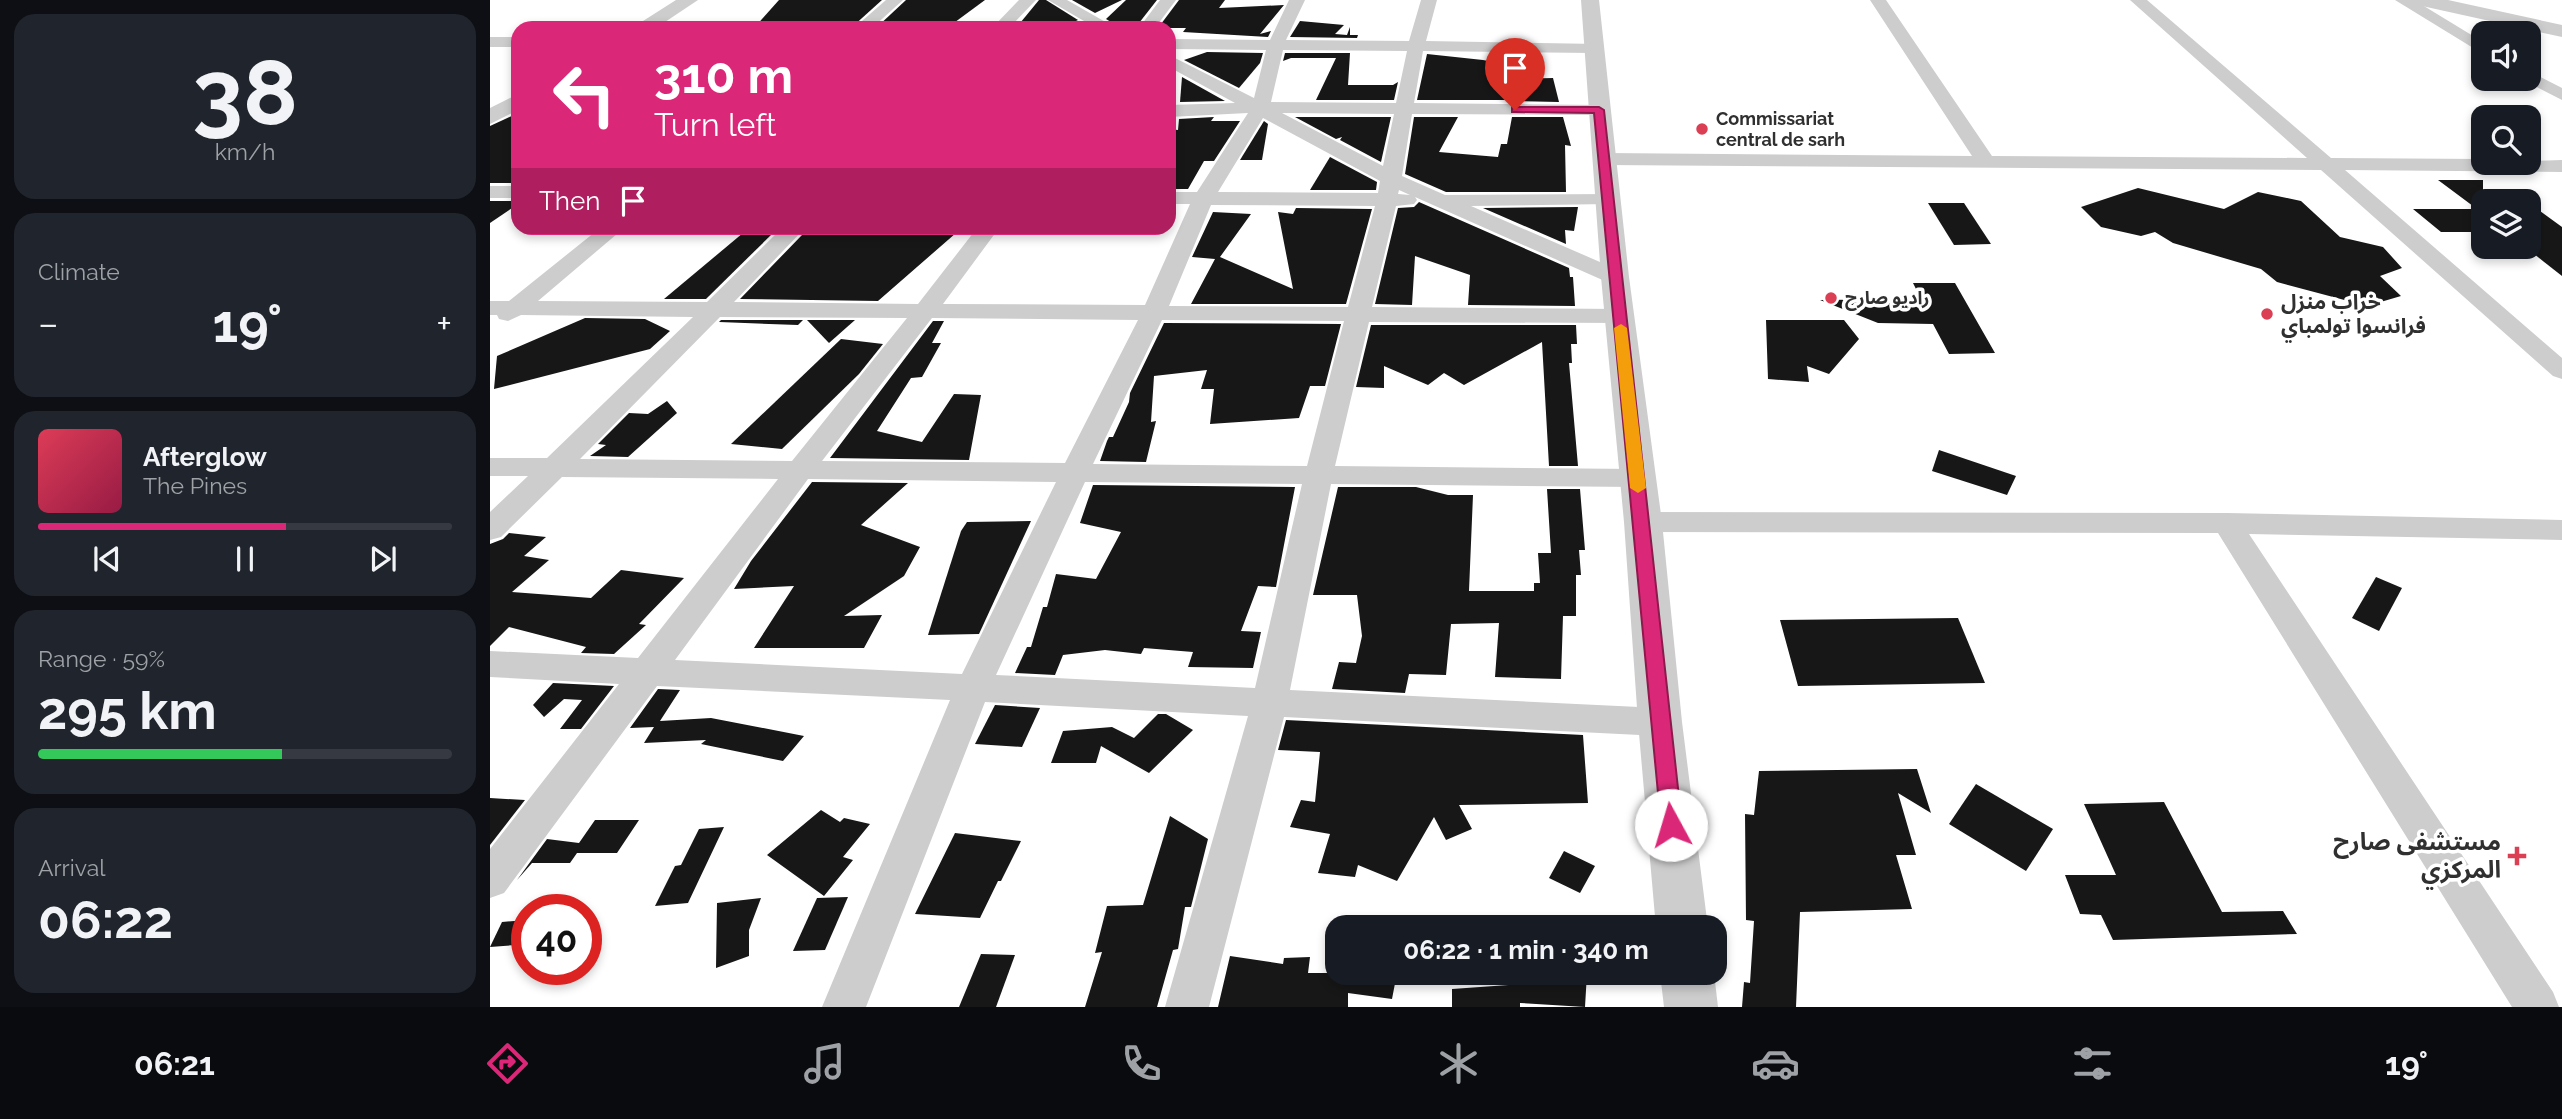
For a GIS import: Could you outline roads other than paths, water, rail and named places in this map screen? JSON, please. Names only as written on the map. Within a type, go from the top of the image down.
[{"type":"street","points":[[654,21],[689,0]]},
{"type":"street","points":[[870,21],[895,0]]},
{"type":"street","points":[[1007,21],[1028,0]]},
{"type":"street","points":[[1056,0],[1095,21]]},
{"type":"street","points":[[1152,21],[1168,0]]},
{"type":"street","points":[[845,1007],[973,688],[1153,314],[1203,199],[1261,107],[1275,47],[1297,0]]},
{"type":"street","points":[[1187,1007],[1270,702],[1319,473],[1359,316],[1416,47],[1429,0]]},
{"type":"street","points":[[1590,0],[1615,277],[1643,522],[1660,722],[1681,915]]},
{"type":"street","points":[[1878,0],[1987,163]]},
{"type":"street","points":[[2138,0],[2562,371]]},
{"type":"street","points":[[2403,0],[2471,42]]},
{"type":"street","points":[[2422,0],[2562,31]]},
{"type":"street","points":[[490,42],[511,42]]},
{"type":"street","points":[[1176,44],[1594,48]]},
{"type":"street","points":[[1176,64],[1261,107],[1388,188]]},
{"type":"street","points":[[2541,83],[2562,96]]},
{"type":"street","points":[[1176,111],[1261,107],[1599,110]]},
{"type":"street","points":[[1605,159],[2562,166]]},
{"type":"street","points":[[1176,198],[1388,188],[1440,200],[1615,277]]},
{"type":"street","points":[[490,192],[511,192]]},
{"type":"street","points":[[1440,200],[1609,198]]},
{"type":"street","points":[[490,329],[605,235]]},
{"type":"street","points":[[490,530],[787,235]]},
{"type":"street","points":[[490,880],[800,470],[983,235]]},
{"type":"street","points":[[490,308],[1619,316]]},
{"type":"street","points":[[490,467],[1637,478]]},
{"type":"street","points":[[1643,522],[2227,523],[2562,530]]},
{"type":"street","points":[[2227,523],[2537,1007]]},
{"type":"street","points":[[490,664],[1660,722]]},
{"type":"street","points":[[1688,985],[1691,1007]]},
{"type":"place","name":"Commissariat central de sarh","points":[[1702,129]]},
{"type":"place","name":"راديو صارح","points":[[1831,298]]},
{"type":"place","name":"خراب منزل فرانسوا تولمباي","points":[[2267,314]]},
{"type":"place","name":"مستشفى صارح المركزي","points":[[2517,856]]}]
